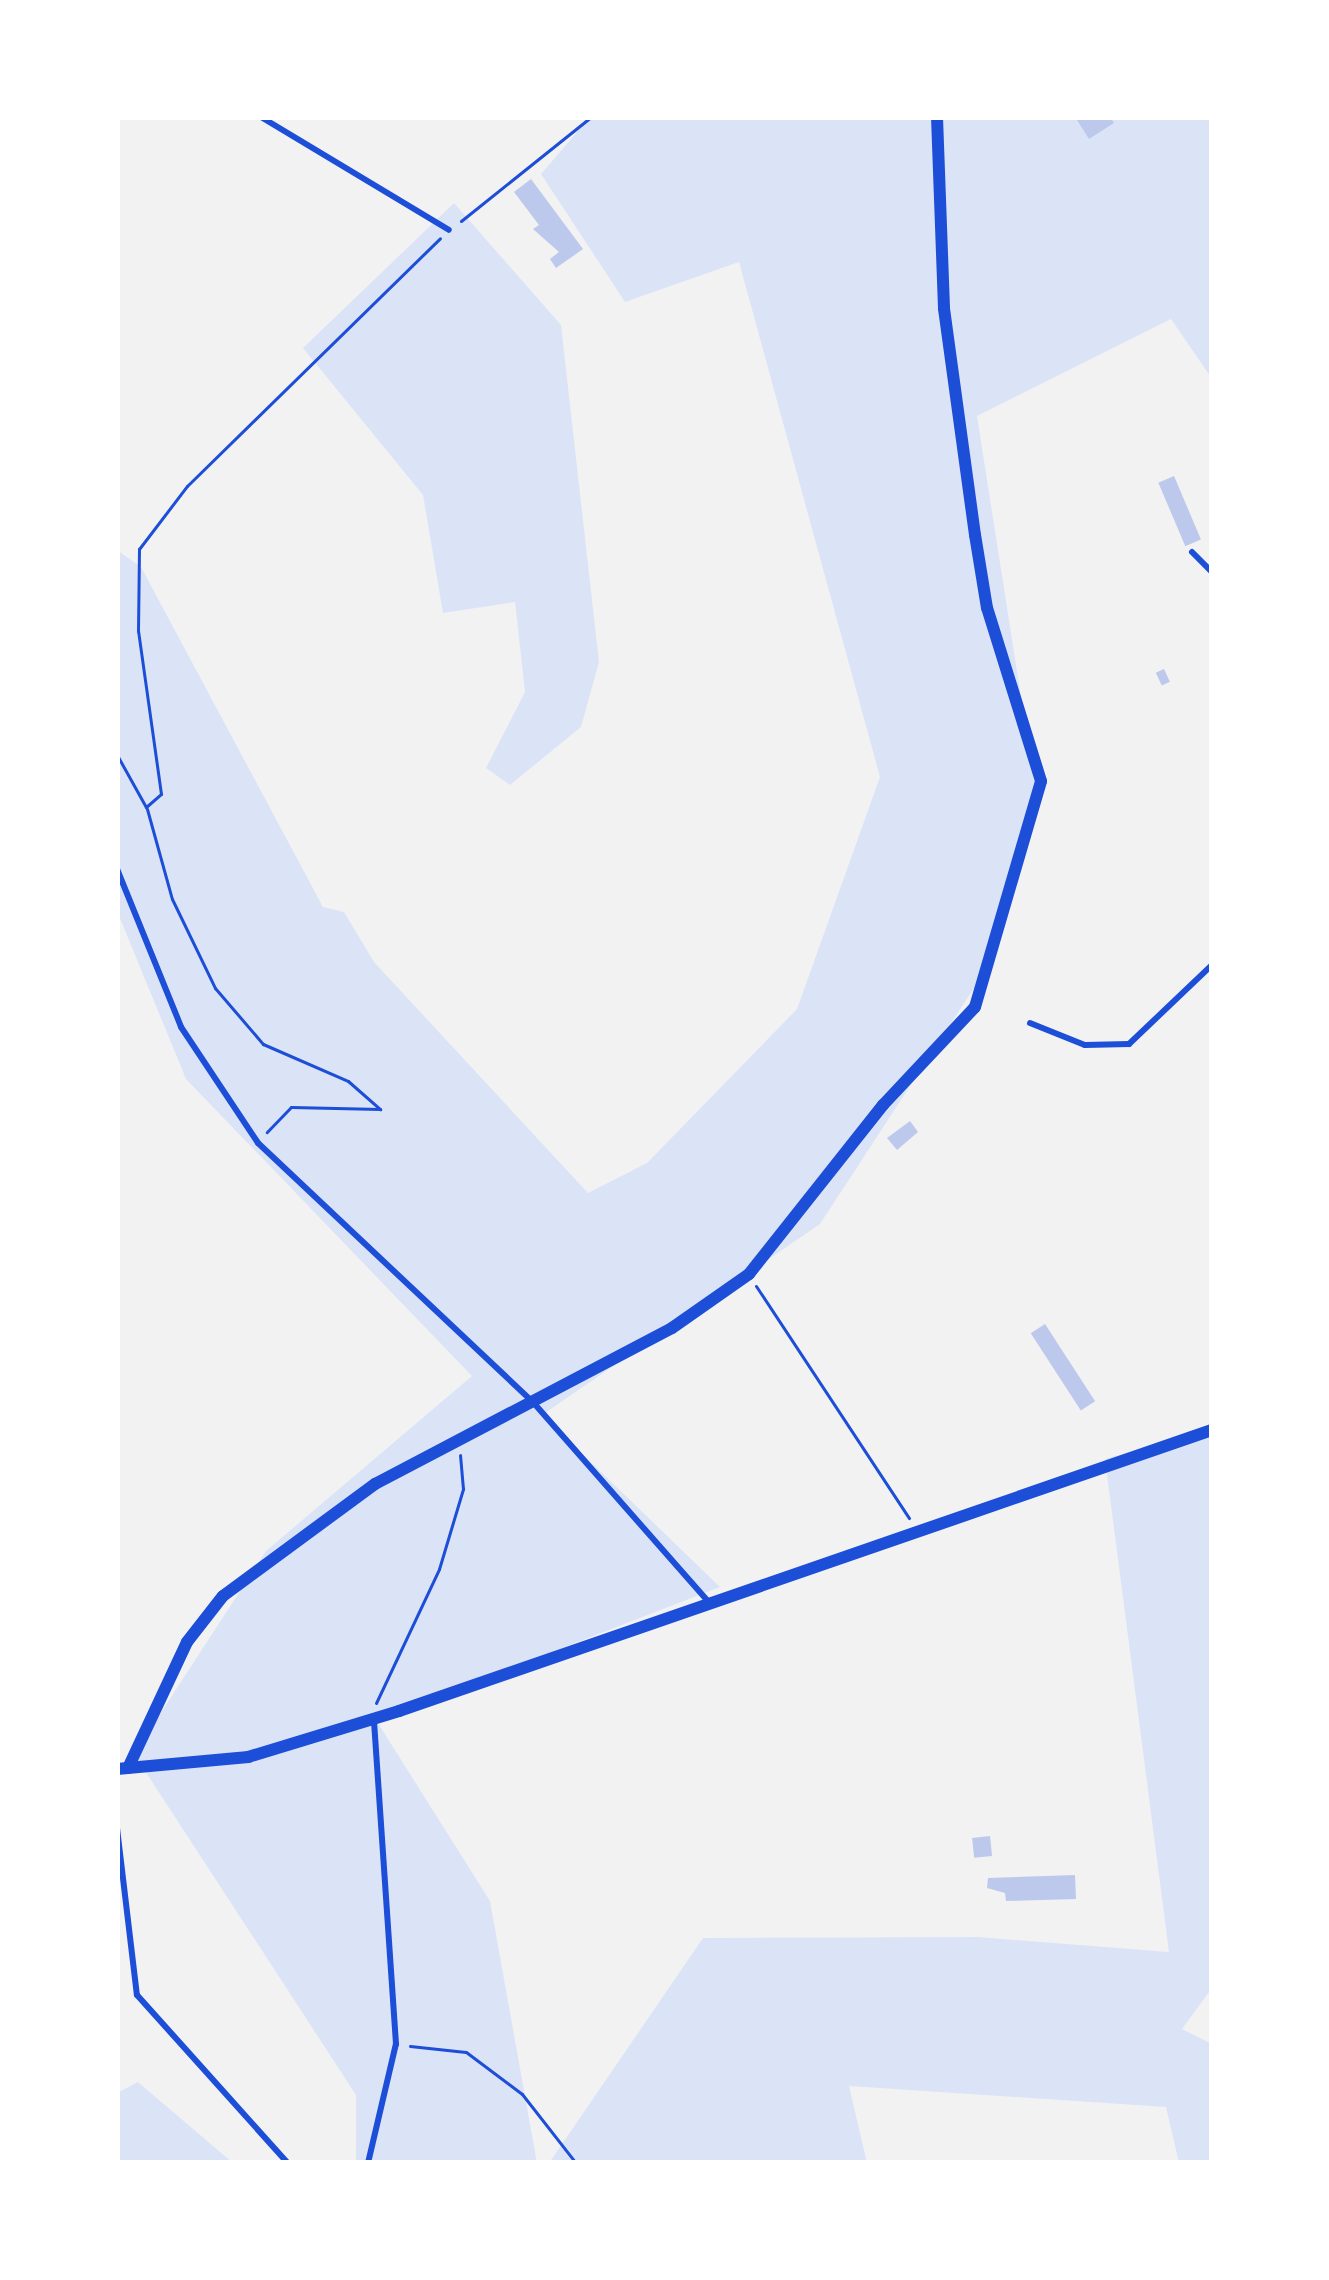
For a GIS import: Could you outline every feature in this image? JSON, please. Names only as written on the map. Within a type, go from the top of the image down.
[{"type":"street","points":[[122,1769],[187,1642],[223,1595],[375,1484],[672,1328],[749,1274],[884,1105],[976,1007],[1038,805],[1041,781],[987,608],[975,536],[944,308],[937,117]]},
{"type":"street","points":[[122,1769],[248,1757],[374,1718],[706,1600],[1212,1430]]},
{"type":"lane","points":[[261,117],[449,230]]},
{"type":"lane","points":[[1192,552],[1212,572]]},
{"type":"lane","points":[[117,869],[181,1027],[258,1143],[532,1401],[706,1600]]},
{"type":"lane","points":[[1030,1023],[1085,1045],[1130,1044],[1212,964]]},
{"type":"lane","points":[[368,2163],[396,2044],[374,1718]]},
{"type":"lane","points":[[117,1828],[137,1995],[288,2163]]},
{"type":"path","points":[[146,807],[161,794],[138,631],[139,549],[203,470],[449,230],[591,117]]},
{"type":"path","points":[[117,755],[146,807],[172,899],[215,988],[263,1044],[348,1081],[380,1108],[291,1107],[258,1143]]},
{"type":"path","points":[[749,1274],[917,1530]]},
{"type":"path","points":[[374,1718],[378,1692],[440,1569],[463,1489],[459,1436]]},
{"type":"path","points":[[396,2044],[466,2052],[523,2094],[576,2163]]},
{"type":"shaded area","points":[[590,117],[1212,117],[1212,379],[1171,319],[977,416],[1038,805],[989,965],[820,1224],[542,1415],[720,1587],[376,1720],[490,1901],[537,2163],[356,2163],[356,2095],[134,1754],[266,1551],[472,1376],[186,1079],[117,911],[117,550],[141,567],[323,907],[344,912],[374,962],[588,1193],[647,1163],[797,1009],[880,777],[739,262],[625,302],[541,174]]},
{"type":"shaded area","points":[[454,203],[561,325],[599,662],[581,727],[510,785],[486,768],[525,692],[515,602],[443,613],[423,495],[303,348]]},
{"type":"shaded area","points":[[1212,1429],[1212,1988],[1182,2029],[1212,2044],[1212,2163],[1179,2163],[1166,2107],[849,2086],[867,2163],[549,2163],[703,1938],[977,1937],[1169,1952],[1105,1459]]},
{"type":"shaded area","points":[[138,2082],[233,2163],[117,2163],[117,2093]]},
{"type":"building","points":[[1075,117],[1110,117],[1114,123],[1089,139]]},
{"type":"building","points":[[531,179],[583,249],[556,268],[550,259],[559,252],[533,229],[539,225],[514,192]]},
{"type":"building","points":[[1174,476],[1201,540],[1185,546],[1158,483]]},
{"type":"building","points":[[1164,669],[1170,682],[1162,685],[1156,673]]},
{"type":"building","points":[[910,1121],[918,1132],[897,1150],[887,1138]]},
{"type":"building","points":[[1045,1324],[1095,1401],[1081,1410],[1031,1333]]},
{"type":"building","points":[[990,1836],[992,1856],[974,1858],[972,1838]]},
{"type":"building","points":[[1075,1875],[1076,1899],[1006,1901],[1005,1893],[987,1888],[988,1878]]}]
